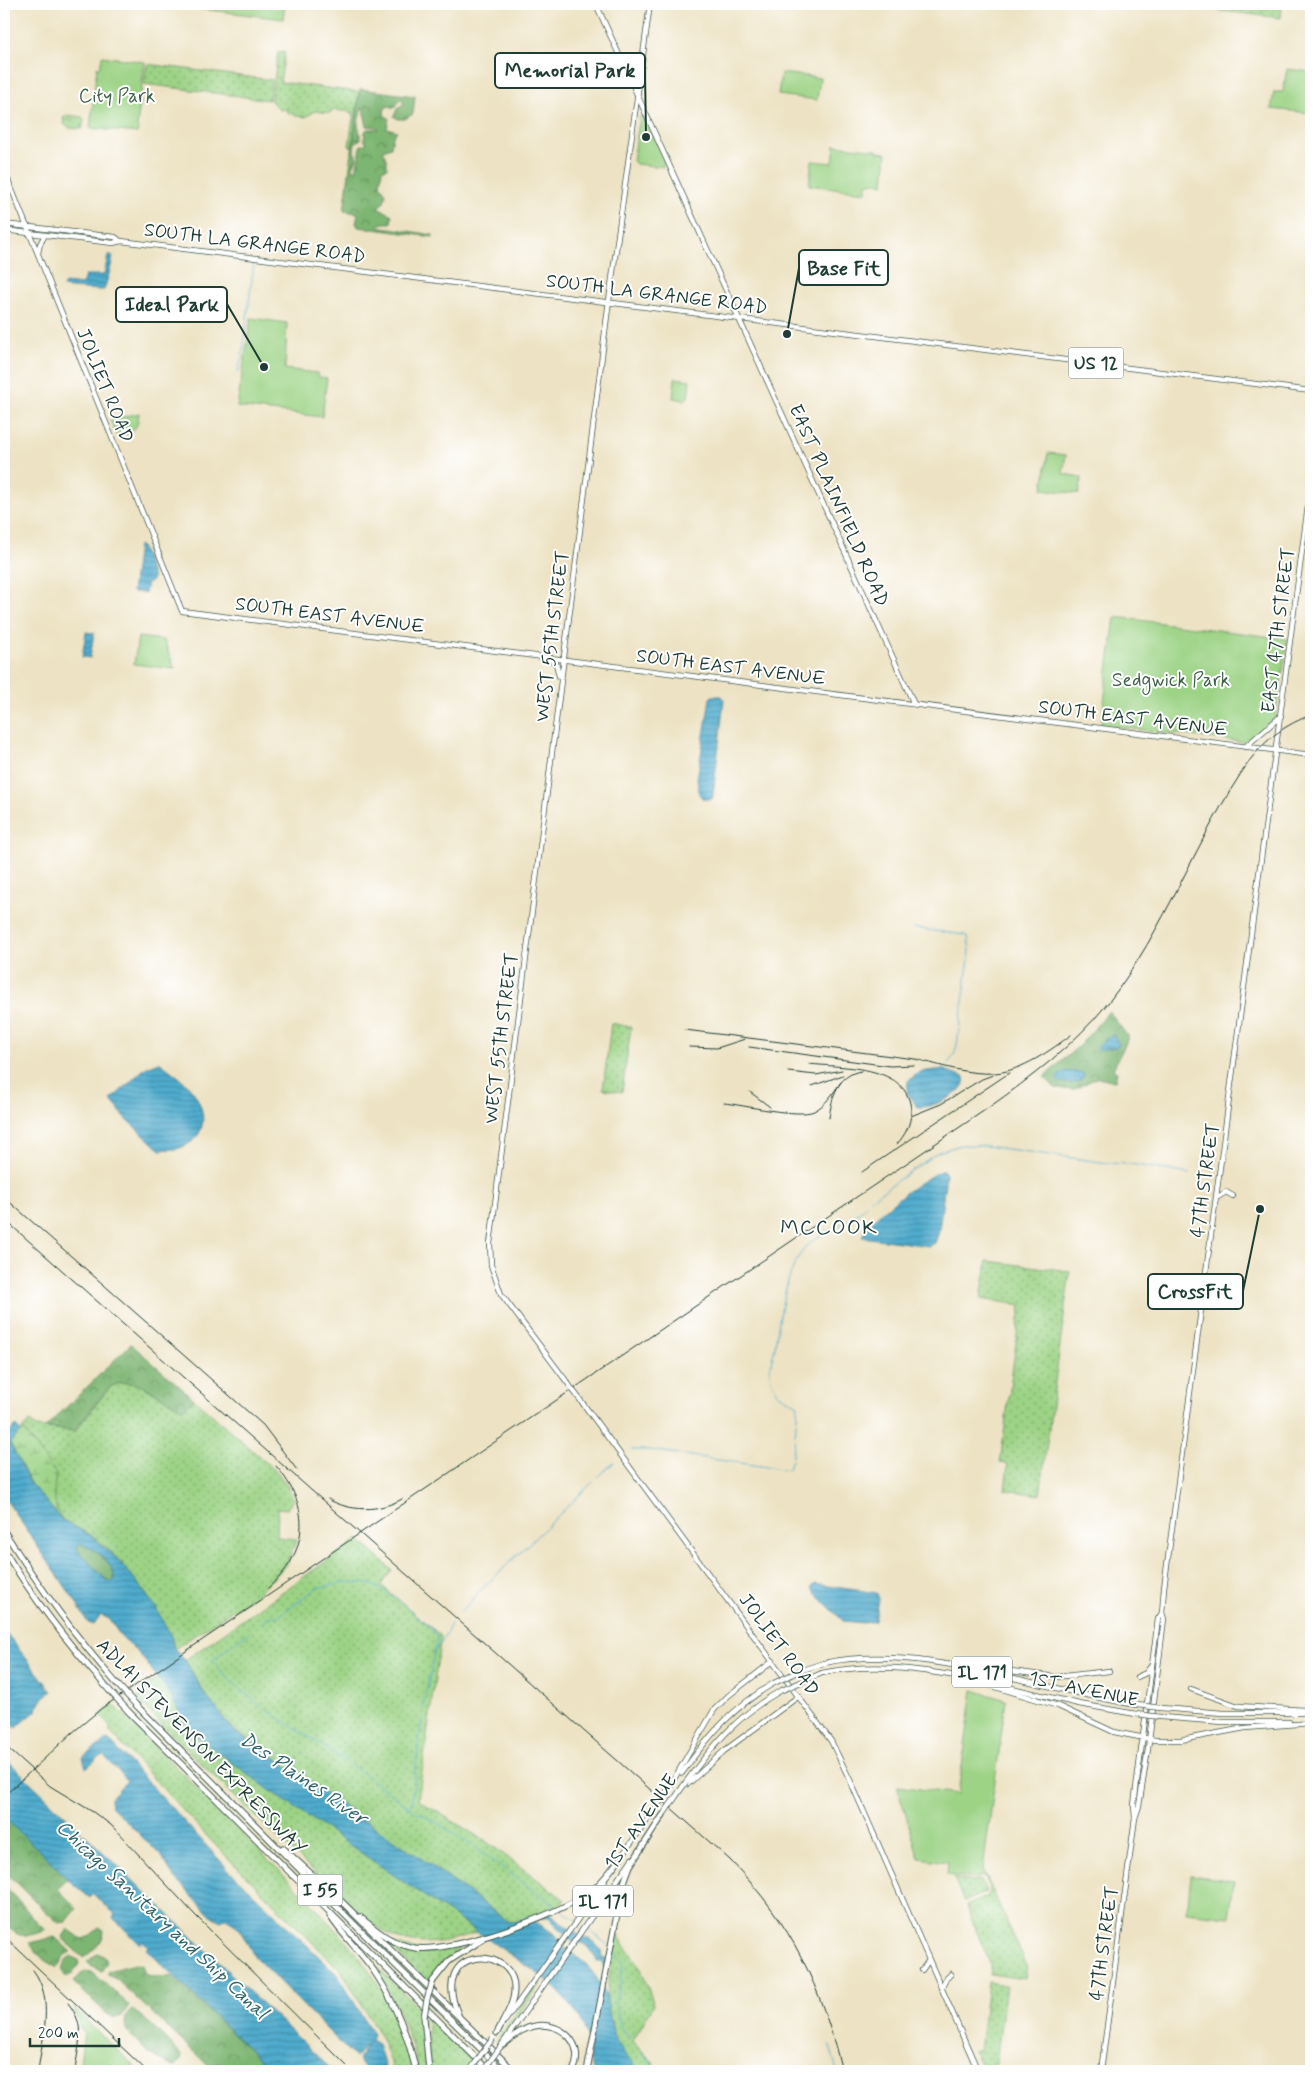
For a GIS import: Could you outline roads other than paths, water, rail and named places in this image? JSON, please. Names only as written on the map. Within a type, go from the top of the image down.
[{"type":"highway","name":"ADLAI STEVENSON EXPRESSWAY","points":[[4,1531],[60,1614],[90,1653],[137,1706],[362,1933],[503,2071]]},
{"type":"highway","name":"ADLAI STEVENSON EXPRESSWAY","points":[[4,1550],[34,1597],[80,1657],[129,1712],[489,2071]]},
{"type":"highway","points":[[587,2071],[622,1888],[630,1866],[662,1815]]},
{"type":"highway","points":[[256,1825],[338,1900],[515,2071]]},
{"type":"highway","points":[[338,1900],[386,1938],[399,1944],[416,1948],[435,1949],[470,1943],[552,1911],[583,1896],[600,1883],[621,1857]]},
{"type":"highway","points":[[324,1908],[337,1927],[374,1971],[386,1990],[406,2033],[416,2071]]},
{"type":"highway","points":[[429,2071],[424,2017],[427,1999],[433,1981],[449,1961],[470,1943]]},
{"type":"highway","points":[[467,2024],[458,2014],[453,2002],[452,1980],[456,1970],[464,1962],[473,1958],[483,1957],[502,1964],[509,1972],[514,1983],[511,2005],[495,2035]]},
{"type":"highway","points":[[501,2046],[518,2033],[530,2027],[557,2028],[568,2035],[574,2042],[577,2059],[573,2071]]},
{"type":"main road","name":"EAST PLAINFIELD ROAD","points":[[596,4],[914,704]]},
{"type":"main road","name":"WEST 55TH STREET","points":[[493,1273],[490,1255],[492,1227],[560,682],[650,4]]},
{"type":"main road","points":[[627,73],[635,75],[641,71]]},
{"type":"main road","points":[[635,118],[642,114],[648,116]]},
{"type":"main road","name":"JOLIET ROAD","points":[[4,170],[182,610]]},
{"type":"main road","name":"SOUTH LA GRANGE ROAD","points":[[4,224],[609,303],[1311,391]]},
{"type":"main road","name":"SOUTH LA GRANGE ROAD","points":[[4,230],[113,243],[118,240]]},
{"type":"main road","points":[[38,255],[40,244],[46,235]]},
{"type":"main road","name":"EAST 47TH STREET","points":[[1277,751],[1311,483]]},
{"type":"main road","name":"SOUTH EAST AVENUE","points":[[182,610],[1311,755]]},
{"type":"main road","points":[[533,655],[552,660],[556,663],[560,682]]},
{"type":"main road","points":[[1245,747],[1281,716]]},
{"type":"main road","name":"47TH STREET","points":[[1135,1818],[1134,1805],[1164,1619],[1162,1613],[1277,751]]},
{"type":"main road","points":[[1216,1201],[1223,1192],[1233,1196]]},
{"type":"main road","name":"JOLIET ROAD","points":[[493,1273],[506,1302],[799,1696],[837,1751],[978,2071]]},
{"type":"main road","name":"47TH STREET","points":[[1100,2071],[1135,1818],[1139,1806],[1145,1767],[1151,1665],[1158,1619],[1162,1613]]},
{"type":"main road","name":"1ST AVENUE","points":[[679,1773],[719,1724],[744,1703],[774,1683],[799,1671],[824,1663],[864,1657],[910,1660],[965,1668],[1091,1697],[1161,1708],[1223,1713],[1311,1712]]},
{"type":"main road","points":[[910,1660],[947,1662],[1056,1677],[1109,1671]]},
{"type":"main road","points":[[679,1773],[704,1725],[717,1706],[773,1661]]},
{"type":"main road","points":[[1137,1677],[1146,1673],[1151,1665]]},
{"type":"main road","name":"1ST AVENUE","points":[[501,2046],[668,1806],[687,1783],[710,1749],[729,1728],[756,1705],[780,1690],[822,1673],[875,1667],[930,1672],[966,1678],[1079,1704],[1136,1714],[1230,1722],[1311,1723]]},
{"type":"main road","points":[[966,1678],[1058,1706],[1105,1729],[1161,1740],[1181,1740],[1244,1728],[1311,1723]]},
{"type":"main road","points":[[1191,1689],[1238,1706],[1311,1712]]},
{"type":"main road","points":[[687,1783],[724,1751],[799,1696]]},
{"type":"main road","points":[[1129,1735],[1138,1742],[1141,1757]]},
{"type":"main road","points":[[1145,1767],[1149,1749],[1154,1743],[1161,1740]]},
{"type":"main road","name":"IL 171","points":[[621,1857],[679,1773]]},
{"type":"main road","name":"1ST AVENUE","points":[[495,2035],[621,1857]]},
{"type":"main road","points":[[922,1970],[929,1960]]},
{"type":"main road","points":[[941,1988],[951,1974]]},
{"type":"main road","name":"IL 171","points":[[470,2071],[495,2035]]},
{"type":"main road","name":"IL 171","points":[[483,2071],[501,2046]]},
{"type":"water","points":[[108,256],[113,256],[110,271],[104,290],[63,287],[65,283],[82,285],[85,275],[104,275]]},
{"type":"water","points":[[138,545],[142,548],[153,578],[152,581],[147,583],[145,593],[132,592]]},
{"type":"water","points":[[86,632],[94,633],[90,658],[82,657]]},
{"type":"water","points":[[712,696],[722,696],[724,700],[713,796],[712,799],[703,799],[699,794],[697,779],[710,698]]},
{"type":"water","points":[[1114,1035],[1119,1044],[1117,1047],[1100,1050],[1097,1048],[1106,1039]]},
{"type":"water","points":[[159,1062],[188,1086],[196,1096],[202,1112],[202,1126],[199,1133],[195,1139],[178,1149],[160,1150],[126,1119],[111,1100],[145,1068]]},
{"type":"water","points":[[942,1069],[964,1077],[964,1083],[961,1088],[956,1094],[940,1102],[918,1107],[907,1094],[908,1081],[920,1072]]},
{"type":"water","points":[[1067,1071],[1083,1073],[1084,1076],[1076,1082],[1059,1082],[1057,1079],[1059,1075]]},
{"type":"water","points":[[943,1170],[946,1174],[939,1232],[935,1243],[929,1246],[862,1237],[874,1220],[897,1199]]},
{"type":"water","points":[[15,1425],[21,1432],[10,1443],[30,1483],[63,1521],[92,1536],[132,1576],[156,1608],[172,1638],[174,1649],[185,1660],[203,1692],[233,1730],[247,1740],[264,1748],[291,1770],[422,1859],[507,1921],[514,1922],[546,1912],[570,1929],[594,1942],[601,1950],[602,1958],[608,1960],[606,1970],[601,1962],[597,1962],[595,1955],[583,1943],[575,1944],[568,1938],[567,1933],[562,1932],[548,1918],[533,1920],[553,1933],[565,1948],[586,1964],[596,1977],[606,1995],[614,2037],[626,2056],[641,2071],[595,2071],[592,2068],[589,2057],[588,2041],[582,2022],[571,2006],[543,1977],[275,1794],[199,1738],[183,1720],[170,1694],[141,1656],[120,1635],[109,1619],[101,1615],[94,1625],[88,1623],[4,1497],[4,1436],[6,1438]],"holes":[[[79,1544],[97,1552],[108,1563],[112,1569],[114,1581],[106,1580],[77,1549]]]},
{"type":"water","points":[[815,1584],[877,1593],[879,1599],[875,1621],[864,1623],[843,1621],[813,1591],[812,1587]]},
{"type":"water","points":[[4,1630],[52,1691],[45,1696],[35,1712],[16,1728],[4,1715]]},
{"type":"water","points":[[108,1739],[228,1869],[338,1975],[373,2034],[371,2040],[378,2044],[386,2071],[367,2071],[358,2059],[369,2042],[355,2058],[255,1957],[241,1932],[234,1924],[226,1919],[220,1921],[213,1918],[173,1876],[163,1858],[111,1806],[110,1799],[127,1780],[104,1756],[99,1757],[86,1768],[83,1757]]},
{"type":"water","name":"Chicago Sanitary and Ship Canal","points":[[4,1757],[81,1831],[78,1834],[81,1837],[84,1834],[333,2071],[272,2071],[146,1949],[148,1946],[143,1942],[140,1944],[113,1918],[115,1914],[93,1894],[90,1898],[67,1879],[54,1864],[4,1818]]},
{"type":"waterway","points":[[238,373],[243,350],[254,263]]},
{"type":"waterway","points":[[913,928],[968,937],[970,951],[957,1045],[954,1055],[947,1065]]},
{"type":"waterway","points":[[871,1199],[938,1152],[961,1145],[986,1146],[1108,1163],[1130,1164],[1190,1174]]},
{"type":"waterway","points":[[1198,1175],[1202,1177],[1207,1174]]},
{"type":"waterway","points":[[795,1435],[798,1405],[777,1393],[771,1380],[770,1371],[784,1295],[794,1266],[801,1253],[809,1244],[816,1238],[853,1218],[866,1205]]},
{"type":"waterway","points":[[792,1456],[795,1439]]},
{"type":"waterway","points":[[632,1450],[650,1450],[788,1470],[792,1460]]},
{"type":"waterway","points":[[598,1477],[614,1462]]},
{"type":"waterway","points":[[461,1612],[478,1593],[593,1482]]},
{"type":"waterway","points":[[263,1624],[268,1617],[279,1616],[318,1587],[336,1585],[342,1582],[367,1583],[384,1590],[400,1601],[433,1630],[437,1636],[435,1650]]},
{"type":"waterway","points":[[423,1708],[435,1650],[442,1642],[451,1624]]},
{"type":"waterway","points":[[249,1632],[213,1659],[223,1674],[262,1707],[343,1759],[416,1812],[426,1816],[462,1839],[557,1907]]},
{"type":"waterway","points":[[411,1806],[422,1717]]},
{"type":"waterway","points":[[563,1911],[576,1920]]},
{"type":"waterway","points":[[587,1928],[609,1946]]},
{"type":"waterway","points":[[611,1949],[623,1962],[615,2003],[622,2031],[631,2038]]},
{"type":"waterway","points":[[830,2046],[837,2071]]},
{"type":"waterway","points":[[641,2050],[658,2071]]},
{"type":"railway","points":[[4,1796],[102,1708],[988,1108],[1052,1060],[1095,1018],[1129,974],[1164,914],[1231,789],[1250,760],[1277,733],[1311,715]]},
{"type":"railway","points":[[685,1030],[915,1059],[954,1069],[985,1073],[1005,1071],[1026,1064],[1071,1035]]},
{"type":"railway","points":[[689,1047],[717,1048],[745,1039]]},
{"type":"railway","points":[[749,1047],[890,1066],[914,1065]]},
{"type":"railway","points":[[809,1064],[872,1071],[899,1084],[907,1096],[911,1111],[907,1130],[896,1145]]},
{"type":"railway","points":[[788,1072],[816,1075],[842,1070]]},
{"type":"railway","points":[[829,1118],[834,1095],[841,1082],[853,1073],[861,1071]]},
{"type":"railway","points":[[862,1172],[1009,1073]]},
{"type":"railway","points":[[812,1086],[843,1075]]},
{"type":"railway","points":[[911,1116],[941,1104],[982,1079],[993,1075]]},
{"type":"railway","points":[[724,1103],[784,1112],[807,1113],[814,1111],[822,1105],[841,1082]]},
{"type":"railway","points":[[750,1092],[770,1107]]},
{"type":"railway","points":[[4,1197],[263,1425],[297,1470]]},
{"type":"railway","points":[[4,1219],[730,1860],[771,1908],[801,1957],[814,1983],[824,2010],[842,2071]]},
{"type":"railway","points":[[268,1588],[282,1574],[292,1560],[298,1545],[301,1529],[296,1497],[276,1466]]},
{"type":"railway","points":[[328,1499],[346,1506],[365,1509],[384,1506],[402,1499]]},
{"type":"railway","points":[[4,1745],[50,1786],[111,1825],[195,1915],[352,2071]]},
{"type":"railway","points":[[4,1936],[147,2071]]},
{"type":"railway","points":[[33,1970],[40,1981],[44,1993],[45,2006],[44,2032],[38,2071]]},
{"type":"railway","points":[[68,2003],[78,2020],[80,2036],[75,2071]]},
{"type":"place","name":"Memorial Park","points":[[646,137]]},
{"type":"place","name":"Base Fit","points":[[787,334]]},
{"type":"place","name":"Ideal Park","points":[[264,367]]},
{"type":"place","name":"CrossFit","points":[[1260,1209]]},
{"type":"district","name":"MCCOOK","points":[[829,1227]]},
{"type":"park label","name":"City Park","points":[[117,95]]},
{"type":"park label","name":"Sedgwick Park","points":[[1171,679]]},
{"type":"water label","name":"Des Plaines River","points":[[304,1778]]}]
